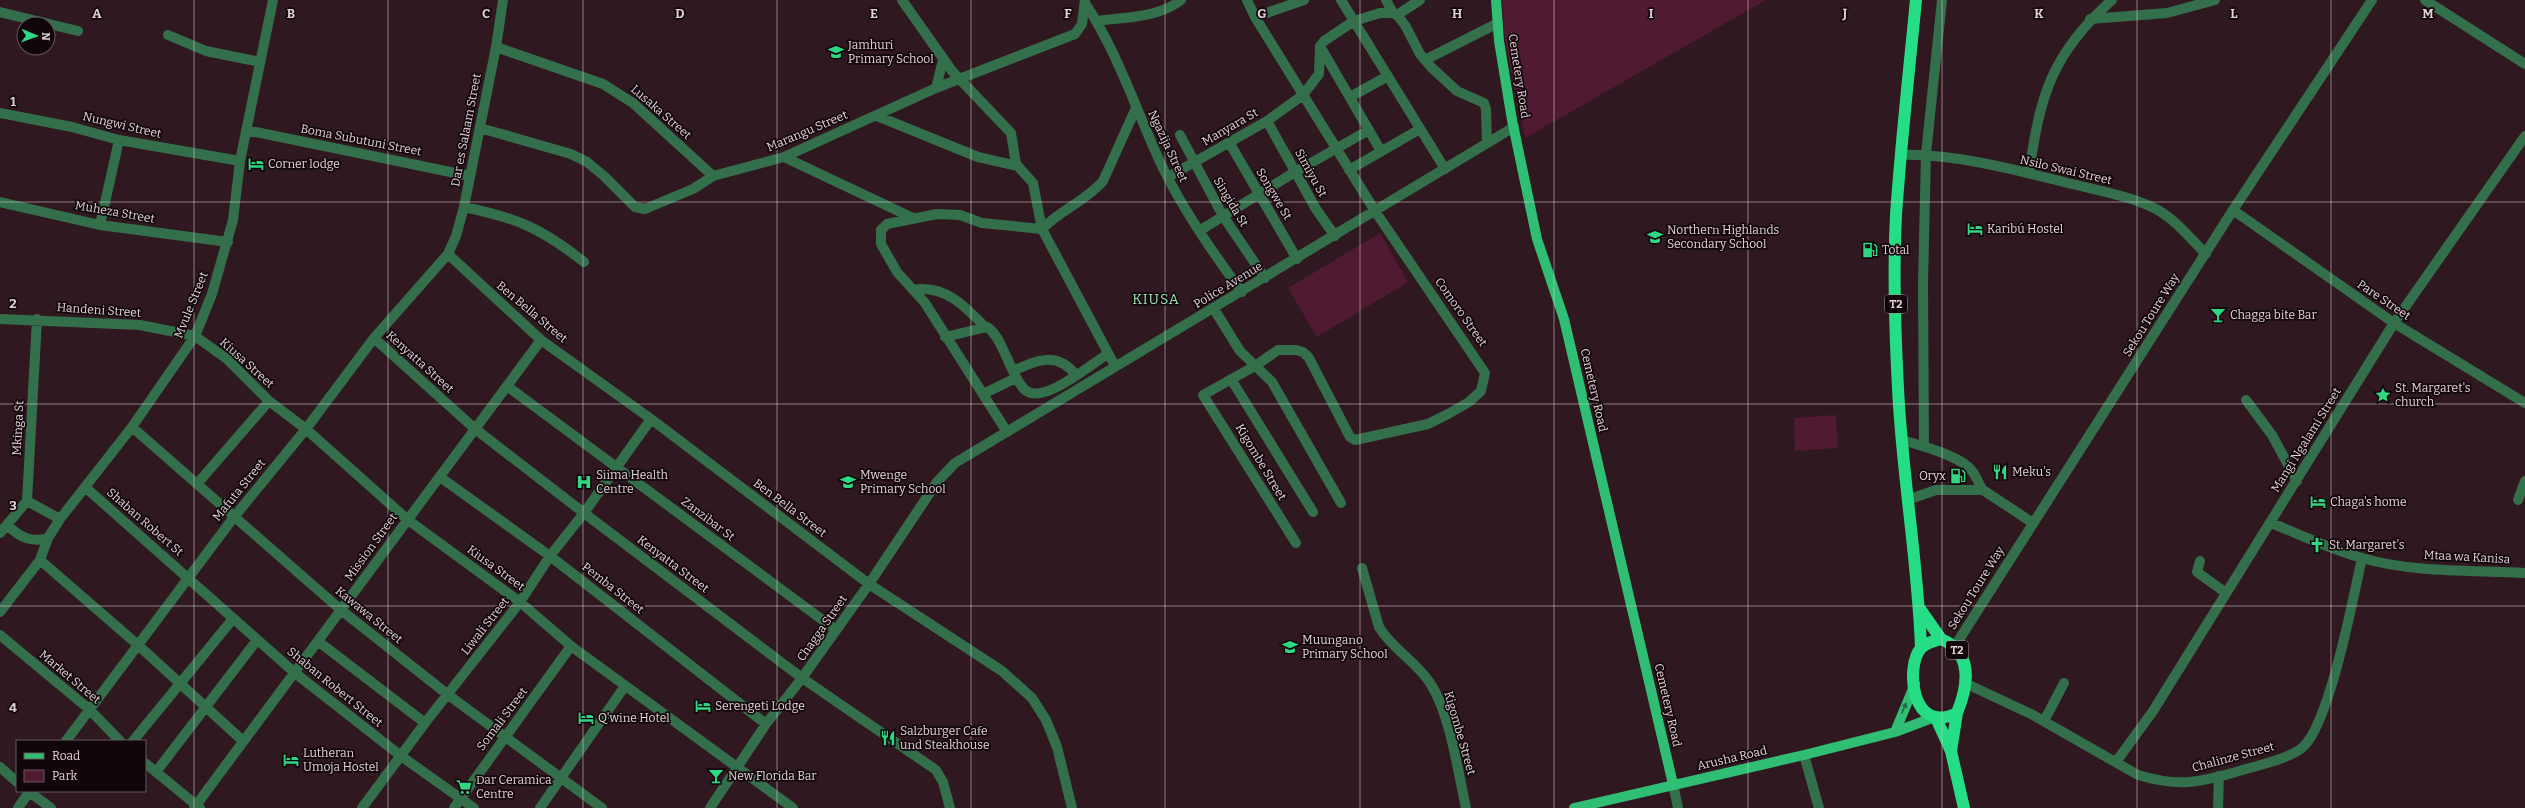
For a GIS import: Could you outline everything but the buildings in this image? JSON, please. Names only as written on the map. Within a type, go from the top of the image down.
[{"type":"highway","name":"T2","points":[[1916,0],[1896,216],[1895,270],[1902,440],[1907,500],[1920,608],[1921,648],[1915,669],[1915,684],[1916,698],[1922,710],[1934,718],[1951,751],[1964,808]]},
{"type":"highway","name":"T2","points":[[1920,608],[1941,639],[1955,646],[1963,660],[1967,684],[1957,713],[1951,751]]},
{"type":"highway","name":"T2","points":[[1921,648],[1930,642],[1941,639]]},
{"type":"highway","points":[[1934,718],[1947,718],[1957,713]]},
{"type":"main road","name":"Cemetery Road","points":[[1496,0],[1498,23],[1514,127],[1537,239],[1564,319],[1673,784]]},
{"type":"main road","points":[[1895,732],[1915,684]]},
{"type":"main road","name":"Arusha Road","points":[[1574,808],[1804,755],[1895,732],[1934,718]]},
{"type":"street","name":"Mvule Street","points":[[0,612],[23,585],[40,560],[48,538],[60,518],[132,427],[195,336],[212,294],[228,242],[233,220],[240,161],[273,0]]},
{"type":"street","name":"Dar es Salaam Street","points":[[445,258],[456,236],[464,207],[496,47],[503,0]]},
{"type":"street","points":[[902,0],[943,60],[959,79],[1011,133],[1018,166],[1033,183],[1042,229],[1115,366]]},
{"type":"street","points":[[1097,21],[1163,10],[1181,0]]},
{"type":"street","name":"Comoro Street","points":[[1247,0],[1255,16],[1375,211],[1480,363],[1485,373],[1481,391],[1469,402],[1428,424],[1355,440],[1350,437],[1309,358],[1303,352],[1290,349],[1278,350],[1255,366]]},
{"type":"street","points":[[1255,16],[1304,0]]},
{"type":"street","points":[[1341,0],[1446,169]]},
{"type":"street","points":[[1386,0],[1395,14],[1405,24],[1425,60],[1457,91],[1484,103],[1486,109],[1487,143]]},
{"type":"street","points":[[1381,151],[1320,46],[1328,37],[1354,21],[1380,12],[1395,14],[1420,0]]},
{"type":"street","points":[[1924,446],[1923,284],[1926,154],[1942,0]]},
{"type":"street","points":[[2028,173],[2035,130],[2048,84],[2064,54],[2090,19],[2112,0]]},
{"type":"street","points":[[2090,19],[2167,13],[2215,0]]},
{"type":"street","name":"Sekou Toure Way","points":[[1955,646],[2233,210],[2372,0]]},
{"type":"street","points":[[2425,0],[2525,64]]},
{"type":"street","name":"Ngazija Street","points":[[1085,1],[1097,21],[1168,177],[1216,258],[1242,292]]},
{"type":"street","name":"Marangu Street","points":[[480,128],[575,156],[604,176],[628,202],[641,209],[655,207],[693,189],[713,176],[784,157],[936,88],[1075,34],[1082,24],[1085,1]]},
{"type":"street","points":[[0,12],[78,30]]},
{"type":"street","points":[[1425,60],[1498,23]]},
{"type":"street","points":[[168,35],[206,51],[260,62]]},
{"type":"street","name":"Manyara St","points":[[1168,177],[1267,121],[1303,95],[1321,69],[1320,46]]},
{"type":"street","name":"Lusaka Street","points":[[496,47],[603,84],[640,108],[713,176]]},
{"type":"street","points":[[936,88],[943,60]]},
{"type":"street","points":[[1350,97],[1388,76]]},
{"type":"street","points":[[1007,432],[945,337],[925,303],[897,272],[880,237],[883,226],[927,215],[955,214],[976,222],[1042,229],[1103,181],[1136,108]]},
{"type":"street","name":"Nungwi Street","points":[[0,113],[72,127],[119,140],[240,161]]},
{"type":"street","points":[[877,116],[978,158],[1018,166]]},
{"type":"street","name":"Simiyu St","points":[[1267,121],[1295,172],[1335,236]]},
{"type":"street","name":"Police Avenue","points":[[955,463],[1115,366],[1214,309],[1514,127]]},
{"type":"street","points":[[1349,170],[1420,129]]},
{"type":"street","name":"Boma Subutuni Street","points":[[246,130],[470,176]]},
{"type":"street","points":[[1199,231],[1295,172],[1337,150],[1369,130]]},
{"type":"street","name":"Singida St","points":[[1180,135],[1223,216],[1265,278]]},
{"type":"street","name":"Mangi Ngalami Street","points":[[2116,762],[2153,711],[2394,323],[2525,136]]},
{"type":"street","points":[[100,225],[119,140]]},
{"type":"street","name":"Songwe St","points":[[1228,142],[1297,259]]},
{"type":"street","name":"Nsilo Swai Street","points":[[1901,155],[1926,154],[2028,173],[2130,199],[2156,209],[2174,221],[2206,254]]},
{"type":"street","points":[[784,157],[913,218]]},
{"type":"street","name":"Muheza Street","points":[[0,202],[100,225],[228,242]]},
{"type":"street","points":[[464,207],[495,213],[527,224],[566,248],[584,262]]},
{"type":"street","name":"Pare Street","points":[[2233,210],[2394,323],[2525,403]]},
{"type":"street","name":"Mafuta Street","points":[[67,740],[234,516],[306,429],[374,338],[445,258]]},
{"type":"street","name":"Ben Bella Street","points":[[445,258],[541,340],[651,419],[869,584],[1002,671],[1032,698],[1046,720],[1057,747],[1072,808]]},
{"type":"street","points":[[913,290],[929,288],[942,291],[971,313],[985,327],[990,329],[1025,389],[1040,394],[1076,376],[1108,354]]},
{"type":"street","points":[[1214,309],[1240,351],[1268,377],[1277,390],[1342,503]]},
{"type":"street","name":"Handeni Street","points":[[0,319],[37,319],[140,325],[195,336]]},
{"type":"street","name":"Mkinga St","points":[[27,501],[37,319]]},
{"type":"street","points":[[945,337],[985,327]]},
{"type":"street","name":"Kiusa Street","points":[[195,336],[227,359],[269,401],[306,429],[408,520],[520,602],[571,646],[793,808]]},
{"type":"street","name":"Kenyatta Street","points":[[374,338],[474,428],[584,513],[802,678],[936,770],[943,782],[950,808]]},
{"type":"street","name":"Mission Street","points":[[197,807],[243,741],[319,642],[341,610],[440,478],[474,428],[541,340]]},
{"type":"street","points":[[983,394],[1031,362],[1046,359],[1068,365],[1076,376]]},
{"type":"street","points":[[1255,366],[1232,379],[1313,512]]},
{"type":"street","name":"Kigombe Street","points":[[1232,379],[1204,395],[1296,543]]},
{"type":"street","name":"Zanzibar St","points":[[507,386],[836,630]]},
{"type":"street","points":[[2246,400],[2272,435],[2297,480]]},
{"type":"street","points":[[197,484],[269,401]]},
{"type":"street","name":"Liwali Street","points":[[362,808],[425,723],[520,602],[550,556],[584,513],[616,466],[651,419]]},
{"type":"street","name":"Kawawa Street","points":[[132,427],[341,610],[448,694],[561,776],[602,808]]},
{"type":"street","points":[[1902,440],[1924,446],[1966,465],[1973,472],[1983,490],[2033,523]]},
{"type":"street","name":"Chagga Street","points":[[710,808],[738,769],[766,724],[802,678],[869,584],[937,482],[955,463]]},
{"type":"street","name":"Pemba Street","points":[[440,478],[550,556],[766,724]]},
{"type":"street","points":[[2518,500],[2525,481]]},
{"type":"street","name":"Shaban Robert St","points":[[85,487],[189,577]]},
{"type":"street","points":[[1907,500],[1936,490],[1960,488],[1983,490]]},
{"type":"street","points":[[0,533],[27,501],[60,518]]},
{"type":"street","name":"Mtaa wa Kanisa","points":[[2271,523],[2362,558],[2414,568],[2525,573]]},
{"type":"street","points":[[7,525],[20,536],[28,540],[48,538]]},
{"type":"street","name":"Chalinze Street","points":[[1967,684],[2044,721],[2138,774],[2170,783],[2220,776],[2293,753],[2304,747],[2312,736],[2320,720],[2334,674],[2362,558]]},
{"type":"street","points":[[40,560],[138,645],[243,741]]},
{"type":"street","points":[[2200,561],[2198,572],[2201,576],[2226,593]]},
{"type":"street","name":"Kigombe Street","points":[[1362,568],[1379,627],[1384,636],[1425,675],[1439,698],[1466,808]]},
{"type":"street","name":"Shaban Robert Street","points":[[189,577],[232,620],[295,673],[400,756],[474,808]]},
{"type":"street","points":[[134,740],[232,620]]},
{"type":"street","name":"Market Street","points":[[0,635],[89,709],[119,740]]},
{"type":"street","points":[[156,772],[257,640]]},
{"type":"street","points":[[319,642],[425,723]]},
{"type":"street","name":"Somali Street","points":[[454,808],[571,646]]},
{"type":"street","points":[[2044,721],[2064,683]]},
{"type":"street","points":[[540,808],[625,686]]},
{"type":"street","points":[[1804,755],[1819,808]]},
{"type":"street","points":[[146,764],[197,807]]},
{"type":"street","points":[[0,767],[16,781]]},
{"type":"street","points":[[2218,808],[2220,776]]},
{"type":"street","points":[[1673,784],[1678,808]]},
{"type":"street","points":[[18,808],[28,792]]},
{"type":"street","points":[[30,792],[51,808]]},
{"type":"green space","points":[[1502,0],[1766,0],[1525,138],[1505,41]]},
{"type":"green space","points":[[1380,233],[1408,282],[1317,337],[1288,288]]},
{"type":"green space","points":[[1836,415],[1838,448],[1795,451],[1794,418]]},
{"type":"place","name":"Jamhuri Primary School","points":[[836,52]]},
{"type":"place","name":"Corner lodge","points":[[256,164]]},
{"type":"place","name":"Karibú Hostel","points":[[1975,229]]},
{"type":"place","name":"Northern Highlands Secondary School","points":[[1655,237]]},
{"type":"place","name":"Total","points":[[1870,250]]},
{"type":"place","name":"Chagga bite Bar","points":[[2218,315]]},
{"type":"place","name":"St. Margaret's church","points":[[2383,395]]},
{"type":"place","name":"Meku's","points":[[2000,472]]},
{"type":"place","name":"Oryx","points":[[1958,476]]},
{"type":"place","name":"Siima Health Centre","points":[[584,482]]},
{"type":"place","name":"Mwenge Primary School","points":[[848,482]]},
{"type":"place","name":"Chaga's home","points":[[2318,502]]},
{"type":"place","name":"St. Margaret's","points":[[2317,545]]},
{"type":"place","name":"Muungano Primary School","points":[[1290,647]]},
{"type":"place","name":"Serengeti Lodge","points":[[703,706]]},
{"type":"place","name":"Q'wine Hotel","points":[[586,718]]},
{"type":"place","name":"Salzburger Cafe und Steakhouse","points":[[888,738]]},
{"type":"place","name":"Lutheran Umoja Hostel","points":[[291,760]]},
{"type":"place","name":"New Florida Bar","points":[[716,776]]},
{"type":"place","name":"Dar Ceramica Centre","points":[[464,787]]},
{"type":"district","name":"KIUSA","points":[[1156,299]]}]
